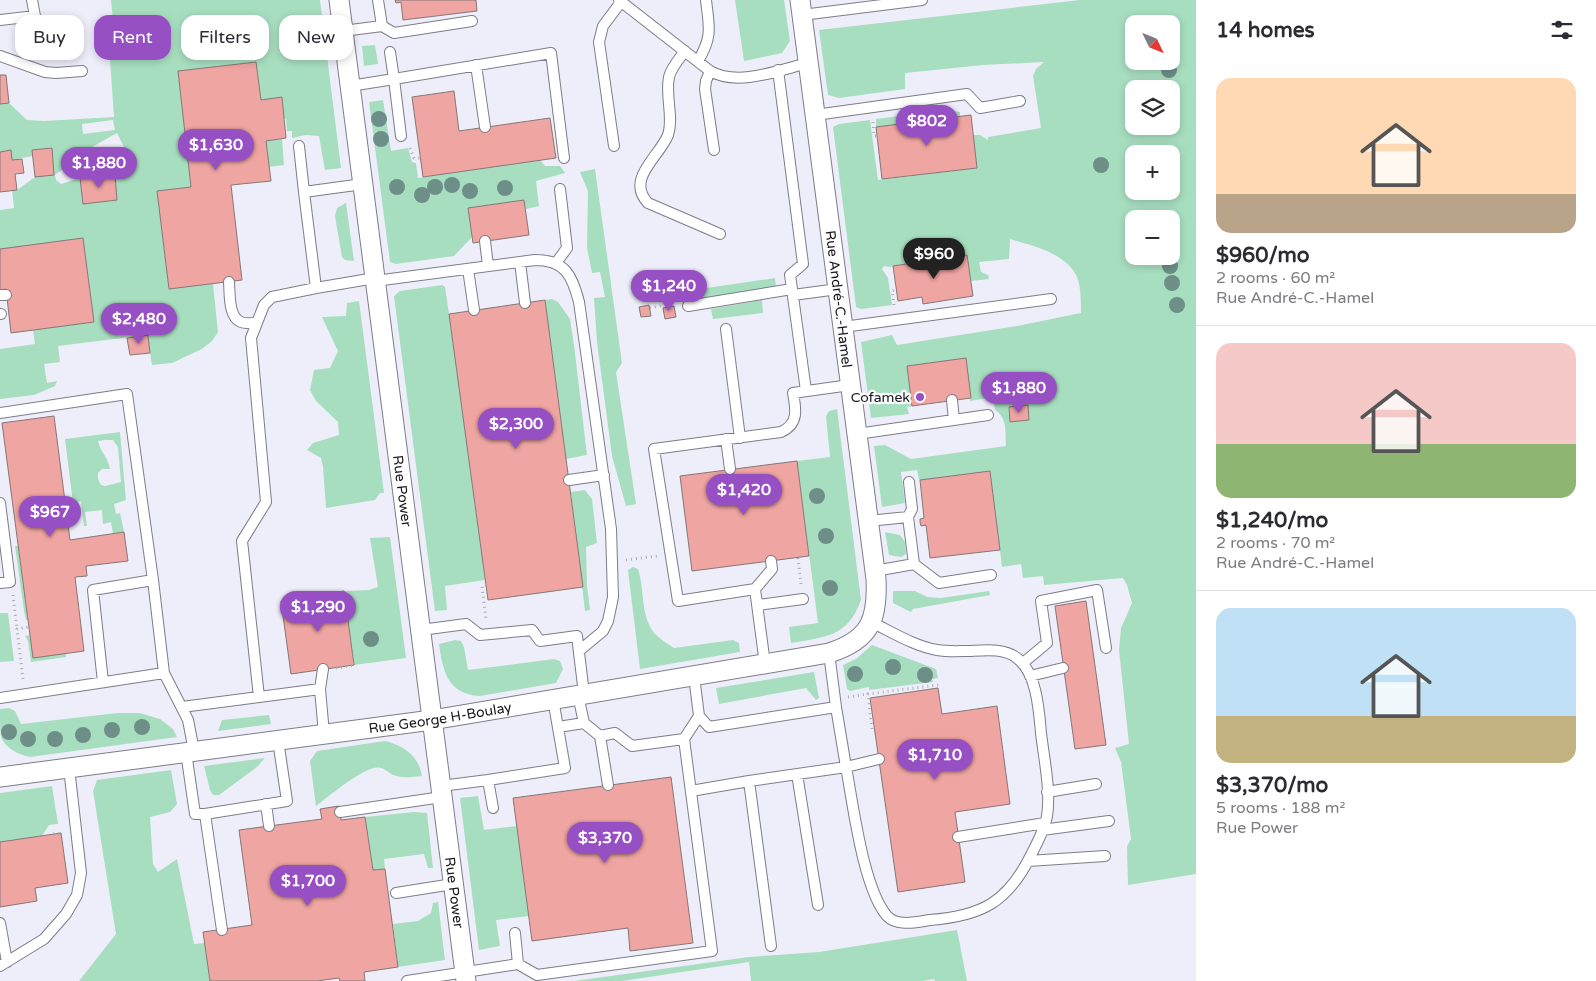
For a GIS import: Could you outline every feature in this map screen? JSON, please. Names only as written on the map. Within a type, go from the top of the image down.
[{"type":"street","name":"Rue Power","points":[[339,0],[341,15]]},
{"type":"street","name":"Rue André-C.-Hamel","points":[[801,7],[874,571],[876,606],[874,616],[869,624]]},
{"type":"street","name":"Rue Power","points":[[347,60],[466,976]]},
{"type":"street","name":"Rue George H-Boulay","points":[[0,777],[432,720],[829,653],[842,649],[854,642],[869,624]]},
{"type":"lane","points":[[0,20],[34,16],[32,0]]},
{"type":"lane","points":[[378,0],[382,26]]},
{"type":"lane","points":[[698,61],[708,41],[706,0]]},
{"type":"lane","points":[[801,7],[922,0]]},
{"type":"lane","points":[[614,146],[599,42],[603,26],[620,1],[710,71],[730,78],[748,77],[808,63]]},
{"type":"lane","points":[[353,30],[382,26],[394,33],[472,21]]},
{"type":"lane","points":[[685,51],[669,77],[667,90],[670,122],[668,136],[643,173],[641,193],[648,203],[720,234]]},
{"type":"lane","points":[[390,52],[401,136]]},
{"type":"lane","points":[[350,86],[551,53],[564,158]]},
{"type":"lane","points":[[0,56],[45,72],[82,71]]},
{"type":"lane","points":[[476,65],[485,127]]},
{"type":"lane","points":[[778,70],[803,264],[790,275],[806,391]]},
{"type":"lane","points":[[710,71],[705,89],[714,150]]},
{"type":"lane","points":[[815,115],[967,94],[980,108],[1020,101]]},
{"type":"lane","points":[[298,146],[316,288]]},
{"type":"lane","points":[[304,192],[363,184]]},
{"type":"lane","points":[[556,262],[567,248],[560,189]]},
{"type":"lane","points":[[485,241],[488,266]]},
{"type":"lane","points":[[259,697],[242,541],[266,502],[251,338],[264,305],[272,297],[375,279],[547,260],[556,262],[565,270],[571,280],[579,302],[604,475],[611,530],[613,597],[608,621],[603,630],[579,651]]},
{"type":"lane","points":[[520,262],[525,303]]},
{"type":"lane","points":[[468,269],[474,310]]},
{"type":"lane","points":[[229,282],[234,318],[241,322],[257,323]]},
{"type":"lane","points":[[683,307],[792,292],[838,289]]},
{"type":"lane","points":[[843,327],[1051,299]]},
{"type":"lane","points":[[726,329],[740,438]]},
{"type":"lane","points":[[771,561],[772,569],[755,589],[678,601],[654,449],[781,432],[792,424],[796,414],[794,392],[850,385]]},
{"type":"lane","points":[[0,412],[127,394],[164,673],[188,720],[196,814],[287,801],[278,740]]},
{"type":"lane","points":[[952,400],[954,420]]},
{"type":"lane","points":[[857,434],[988,415]]},
{"type":"lane","points":[[726,439],[730,469]]},
{"type":"lane","points":[[569,480],[604,475]]},
{"type":"lane","points":[[908,482],[912,509],[908,516],[914,564],[939,583],[991,575]]},
{"type":"lane","points":[[0,503],[10,582],[0,583]]},
{"type":"lane","points":[[868,521],[908,516]]},
{"type":"lane","points":[[874,571],[914,564]]},
{"type":"lane","points":[[103,682],[93,590],[153,580]]},
{"type":"lane","points":[[755,589],[765,664]]},
{"type":"lane","points":[[1023,663],[1047,643],[1041,600],[1097,590],[1106,648]]},
{"type":"lane","points":[[758,605],[803,599]]},
{"type":"lane","points":[[421,630],[466,624],[480,635],[532,630],[540,641],[577,636],[584,723],[600,736],[608,785]]},
{"type":"lane","points":[[829,653],[836,707],[861,846],[872,888],[883,911],[888,917],[902,923],[947,919],[966,915],[993,903],[1004,895],[1016,882],[1028,861],[1047,817],[1047,792],[1037,698],[1030,676],[1018,658],[1002,652],[937,650],[869,624]]},
{"type":"lane","points":[[1030,676],[1063,668]]},
{"type":"lane","points":[[323,669],[320,689],[324,734]]},
{"type":"lane","points":[[0,698],[164,673]]},
{"type":"lane","points":[[694,676],[699,716],[709,727],[836,707]]},
{"type":"lane","points":[[182,707],[320,689]]},
{"type":"lane","points":[[340,812],[488,780],[565,768],[553,699]]},
{"type":"lane","points":[[407,981],[466,976],[518,964],[537,975],[712,951],[684,739],[699,716]]},
{"type":"lane","points":[[558,727],[584,723]]},
{"type":"lane","points":[[600,736],[615,733],[632,746],[684,739]]},
{"type":"lane","points":[[691,791],[846,767],[879,759]]},
{"type":"lane","points":[[0,922],[4,964],[44,939],[66,914],[77,895],[81,873],[69,768]]},
{"type":"lane","points":[[797,774],[818,905]]},
{"type":"lane","points":[[488,780],[493,808]]},
{"type":"lane","points":[[749,781],[772,946]]},
{"type":"lane","points":[[1047,792],[1096,784]]},
{"type":"lane","points":[[266,804],[269,826]]},
{"type":"lane","points":[[205,814],[222,930]]},
{"type":"lane","points":[[958,837],[1109,820]]},
{"type":"lane","points":[[1028,861],[1105,856]]},
{"type":"lane","points":[[396,892],[454,884]]},
{"type":"lane","points":[[515,933],[518,964]]},
{"type":"path","points":[[873,119],[874,136],[877,136]]},
{"type":"path","points":[[410,148],[414,158],[420,158]]},
{"type":"path","points":[[894,304],[892,291],[896,289]]},
{"type":"path","points":[[650,308],[676,303],[683,307]]},
{"type":"path","points":[[612,562],[670,554]]},
{"type":"path","points":[[798,558],[803,599]]},
{"type":"path","points":[[484,601],[482,586],[486,585]]},
{"type":"path","points":[[16,612],[20,660]]},
{"type":"path","points":[[17,629],[29,627]]},
{"type":"path","points":[[323,669],[354,665],[352,654]]},
{"type":"path","points":[[872,728],[868,694],[894,693],[938,685]]},
{"type":"path","points":[[54,834],[61,833]]},
{"type":"green space","points":[[111,0],[320,0],[322,15],[279,15],[279,60],[328,60],[341,168],[325,170],[319,136],[306,135],[292,138],[292,131],[287,131],[282,97],[261,100],[256,62],[178,71],[191,187],[157,191],[169,289],[213,284],[218,332],[212,341],[202,349],[172,363],[152,365],[147,335],[58,346],[60,362],[44,364],[47,383],[57,381],[55,386],[34,395],[0,399],[0,349],[35,344],[33,330],[94,322],[83,238],[0,249],[0,210],[14,208],[12,190],[17,190],[35,177],[54,174],[52,148],[32,150],[33,156],[12,160],[11,150],[0,152],[0,104],[9,103],[27,120],[44,121],[114,117],[110,60],[171,60],[171,15],[112,15]],"holes":[[[113,120],[115,130],[83,134],[82,124]],[[117,133],[126,151],[129,170],[115,175],[117,200],[83,203],[80,178],[61,184],[56,180],[55,175],[92,147]]]},
{"type":"green space","points":[[735,0],[784,0],[790,41],[782,53],[744,61]]},
{"type":"green space","points":[[1080,0],[1196,0],[1196,874],[1128,885],[1127,846],[1131,839],[1121,762],[1115,748],[1129,744],[1119,650],[1121,628],[1132,603],[1123,578],[1044,585],[1043,576],[1023,578],[1021,564],[1002,567],[990,471],[919,480],[917,470],[901,472],[905,503],[882,507],[874,446],[885,445],[911,459],[1006,446],[1005,426],[1002,417],[995,410],[993,397],[970,401],[965,358],[908,366],[912,406],[907,407],[909,414],[871,418],[861,342],[892,335],[897,345],[1017,326],[1081,313],[1080,290],[1077,277],[1072,269],[1057,256],[1010,239],[1009,259],[979,262],[981,272],[988,275],[989,279],[971,281],[967,255],[889,267],[884,266],[882,269],[888,278],[892,305],[861,309],[856,307],[833,127],[839,124],[870,120],[878,180],[977,168],[973,135],[980,135],[988,140],[988,137],[1041,128],[1033,76],[1036,69],[1044,62],[983,65],[905,73],[905,89],[839,98],[828,95],[819,30]],"holes":[[[1027,406],[1029,420],[1010,422],[1009,408]]]},
{"type":"green space","points":[[375,45],[378,64],[364,66],[362,46]]},
{"type":"green space","points":[[383,100],[391,151],[408,148],[412,162],[416,163],[418,178],[540,160],[545,166],[560,166],[565,173],[536,181],[539,206],[526,209],[524,200],[468,208],[472,237],[454,256],[396,264],[390,262],[369,102]]},
{"type":"green space","points":[[947,110],[960,112],[960,116],[876,127],[876,119]]},
{"type":"green space","points":[[282,139],[284,165],[269,167],[266,141]]},
{"type":"green space","points":[[595,169],[622,363],[616,372],[636,504],[626,506],[612,456],[597,342],[594,298],[605,297],[600,272],[592,273],[587,248],[588,191],[580,172]]},
{"type":"green space","points":[[346,203],[354,261],[345,260],[342,257],[335,216],[337,208]]},
{"type":"green space","points":[[775,278],[776,287],[686,301],[685,295],[654,300],[653,296]]},
{"type":"green space","points":[[442,285],[445,287],[449,314],[485,580],[445,586],[447,610],[435,611],[394,296],[400,291]]},
{"type":"green space","points":[[552,299],[558,302],[570,319],[587,455],[566,459],[545,300]]},
{"type":"green space","points":[[762,300],[763,313],[713,319],[711,309]]},
{"type":"green space","points":[[359,301],[384,493],[380,493],[375,500],[326,508],[321,458],[307,450],[313,443],[339,435],[338,422],[316,401],[310,390],[314,370],[330,368],[338,351],[322,317],[346,316],[347,303]]},
{"type":"green space","points":[[837,409],[861,600],[856,612],[849,621],[834,633],[825,637],[791,643],[789,627],[818,623],[797,461],[830,457],[826,416],[829,411]]},
{"type":"green space","points":[[120,432],[126,500],[114,504],[116,514],[120,513],[124,532],[113,534],[111,522],[103,524],[102,510],[85,512],[87,526],[84,526],[81,501],[73,503],[65,439]],"holes":[[[113,440],[118,447],[121,482],[105,486],[101,485],[98,473],[102,469],[110,469],[98,441]]]},
{"type":"green space","points":[[585,490],[592,499],[597,543],[586,547],[590,610],[585,611],[571,492]]},
{"type":"green space","points":[[885,532],[900,535],[905,542],[906,554],[901,557],[889,555]]},
{"type":"green space","points":[[390,537],[406,658],[354,665],[344,591],[369,590],[378,587],[370,538]]},
{"type":"green space","points":[[15,546],[18,546],[28,620],[26,620],[24,611]]},
{"type":"green space","points":[[633,567],[638,569],[647,619],[650,627],[659,638],[674,648],[733,640],[739,643],[740,652],[640,669],[628,570]]},
{"type":"green space","points":[[893,591],[915,591],[927,597],[941,598],[989,591],[990,595],[913,609],[911,612],[893,603]]},
{"type":"green space","points":[[0,613],[8,613],[14,661],[0,662]]},
{"type":"green space","points":[[30,635],[33,657],[66,653],[66,657],[31,662],[28,641],[25,636]]},
{"type":"green space","points":[[455,640],[461,641],[464,647],[468,670],[554,659],[560,661],[563,669],[556,683],[480,696],[469,694],[460,691],[454,686],[445,672],[442,663],[439,644]]},
{"type":"green space","points":[[872,645],[936,669],[938,678],[932,679],[933,682],[869,690],[869,687],[850,691],[847,689],[843,665],[856,659]]},
{"type":"green space","points":[[814,672],[819,698],[816,700],[806,688],[719,704],[716,688]]},
{"type":"green space","points":[[9,708],[15,711],[21,724],[118,713],[140,713],[160,719],[173,729],[177,737],[30,757],[21,755],[13,750],[1,737],[0,709]]},
{"type":"green space","points":[[269,715],[271,724],[218,731],[222,720]]},
{"type":"green space","points":[[385,741],[398,745],[409,752],[414,757],[422,776],[399,777],[382,768],[375,768],[358,775],[316,806],[310,761],[317,751]]},
{"type":"green space","points":[[265,758],[257,767],[219,795],[213,795],[204,766]]},
{"type":"green space","points":[[171,770],[177,804],[170,812],[150,817],[153,864],[158,872],[177,859],[194,944],[205,943],[210,981],[79,981],[116,934],[93,791],[97,780]]},
{"type":"green space","points":[[52,786],[58,824],[49,825],[42,836],[0,842],[0,793]]},
{"type":"green space","points":[[478,796],[484,830],[517,826],[529,916],[496,920],[500,946],[479,950],[460,798]]},
{"type":"green space","points":[[414,812],[427,813],[433,868],[428,868],[424,854],[384,859],[385,869],[373,870],[365,817]]},
{"type":"green space","points":[[438,902],[445,960],[398,967],[393,924],[418,921],[431,913],[433,903]]},
{"type":"green space","points":[[957,930],[967,981],[935,981],[934,979],[922,981],[751,981],[749,962],[622,981],[574,981],[749,957],[819,952]]},
{"type":"building","points":[[395,0],[476,0],[477,11],[403,20],[401,2],[396,3]]},
{"type":"building","points":[[256,62],[261,100],[282,97],[286,138],[266,141],[271,181],[231,185],[242,280],[169,289],[157,191],[191,187],[178,71]]},
{"type":"building","points":[[0,75],[6,75],[9,103],[0,104]]},
{"type":"building","points":[[454,91],[459,131],[550,118],[556,158],[423,177],[412,97]]},
{"type":"building","points":[[971,115],[977,168],[882,179],[876,127]]},
{"type":"building","points":[[52,148],[54,175],[35,177],[32,150]]},
{"type":"building","points":[[11,150],[12,160],[22,159],[24,173],[15,174],[17,190],[0,192],[0,152]]},
{"type":"building","points":[[126,156],[129,168],[111,172],[108,159]]},
{"type":"building","points":[[115,175],[117,200],[83,204],[80,178]]},
{"type":"building","points":[[524,200],[529,235],[473,243],[468,208]]},
{"type":"building","points":[[83,238],[94,322],[11,333],[6,289],[0,290],[0,249]]},
{"type":"building","points":[[967,255],[973,296],[923,304],[922,297],[898,301],[893,266]]},
{"type":"building","points":[[545,300],[583,587],[488,600],[449,314]]},
{"type":"building","points":[[649,305],[651,316],[641,317],[639,307]]},
{"type":"building","points":[[674,306],[676,317],[665,319],[663,308]]},
{"type":"building","points":[[148,335],[150,353],[130,355],[127,338]]},
{"type":"building","points":[[966,358],[971,398],[912,406],[907,366]]},
{"type":"building","points":[[1028,405],[1029,420],[1010,422],[1009,407]]},
{"type":"building","points":[[54,416],[70,540],[124,532],[128,561],[86,566],[87,576],[75,577],[84,651],[33,658],[2,423]]},
{"type":"building","points":[[797,461],[809,556],[692,571],[680,476]]},
{"type":"building","points":[[990,471],[1000,550],[930,558],[926,525],[921,526],[920,522],[920,519],[924,518],[920,480]]},
{"type":"building","points":[[344,591],[354,665],[291,674],[281,601]]},
{"type":"building","points":[[1086,601],[1106,745],[1075,749],[1055,606]]},
{"type":"building","points":[[938,688],[942,714],[997,706],[1010,804],[955,812],[965,882],[898,892],[870,698]]},
{"type":"building","points":[[671,777],[693,943],[630,951],[628,928],[532,941],[513,798]]},
{"type":"building","points":[[339,806],[341,820],[365,817],[373,870],[385,869],[398,967],[364,972],[365,981],[340,981],[339,978],[317,981],[210,981],[203,932],[252,925],[239,830],[322,819],[320,809]]},
{"type":"building","points":[[61,833],[68,883],[35,888],[37,901],[0,907],[0,842]]},
{"type":"place","name":"Cofamek","points":[[920,397]]}]
